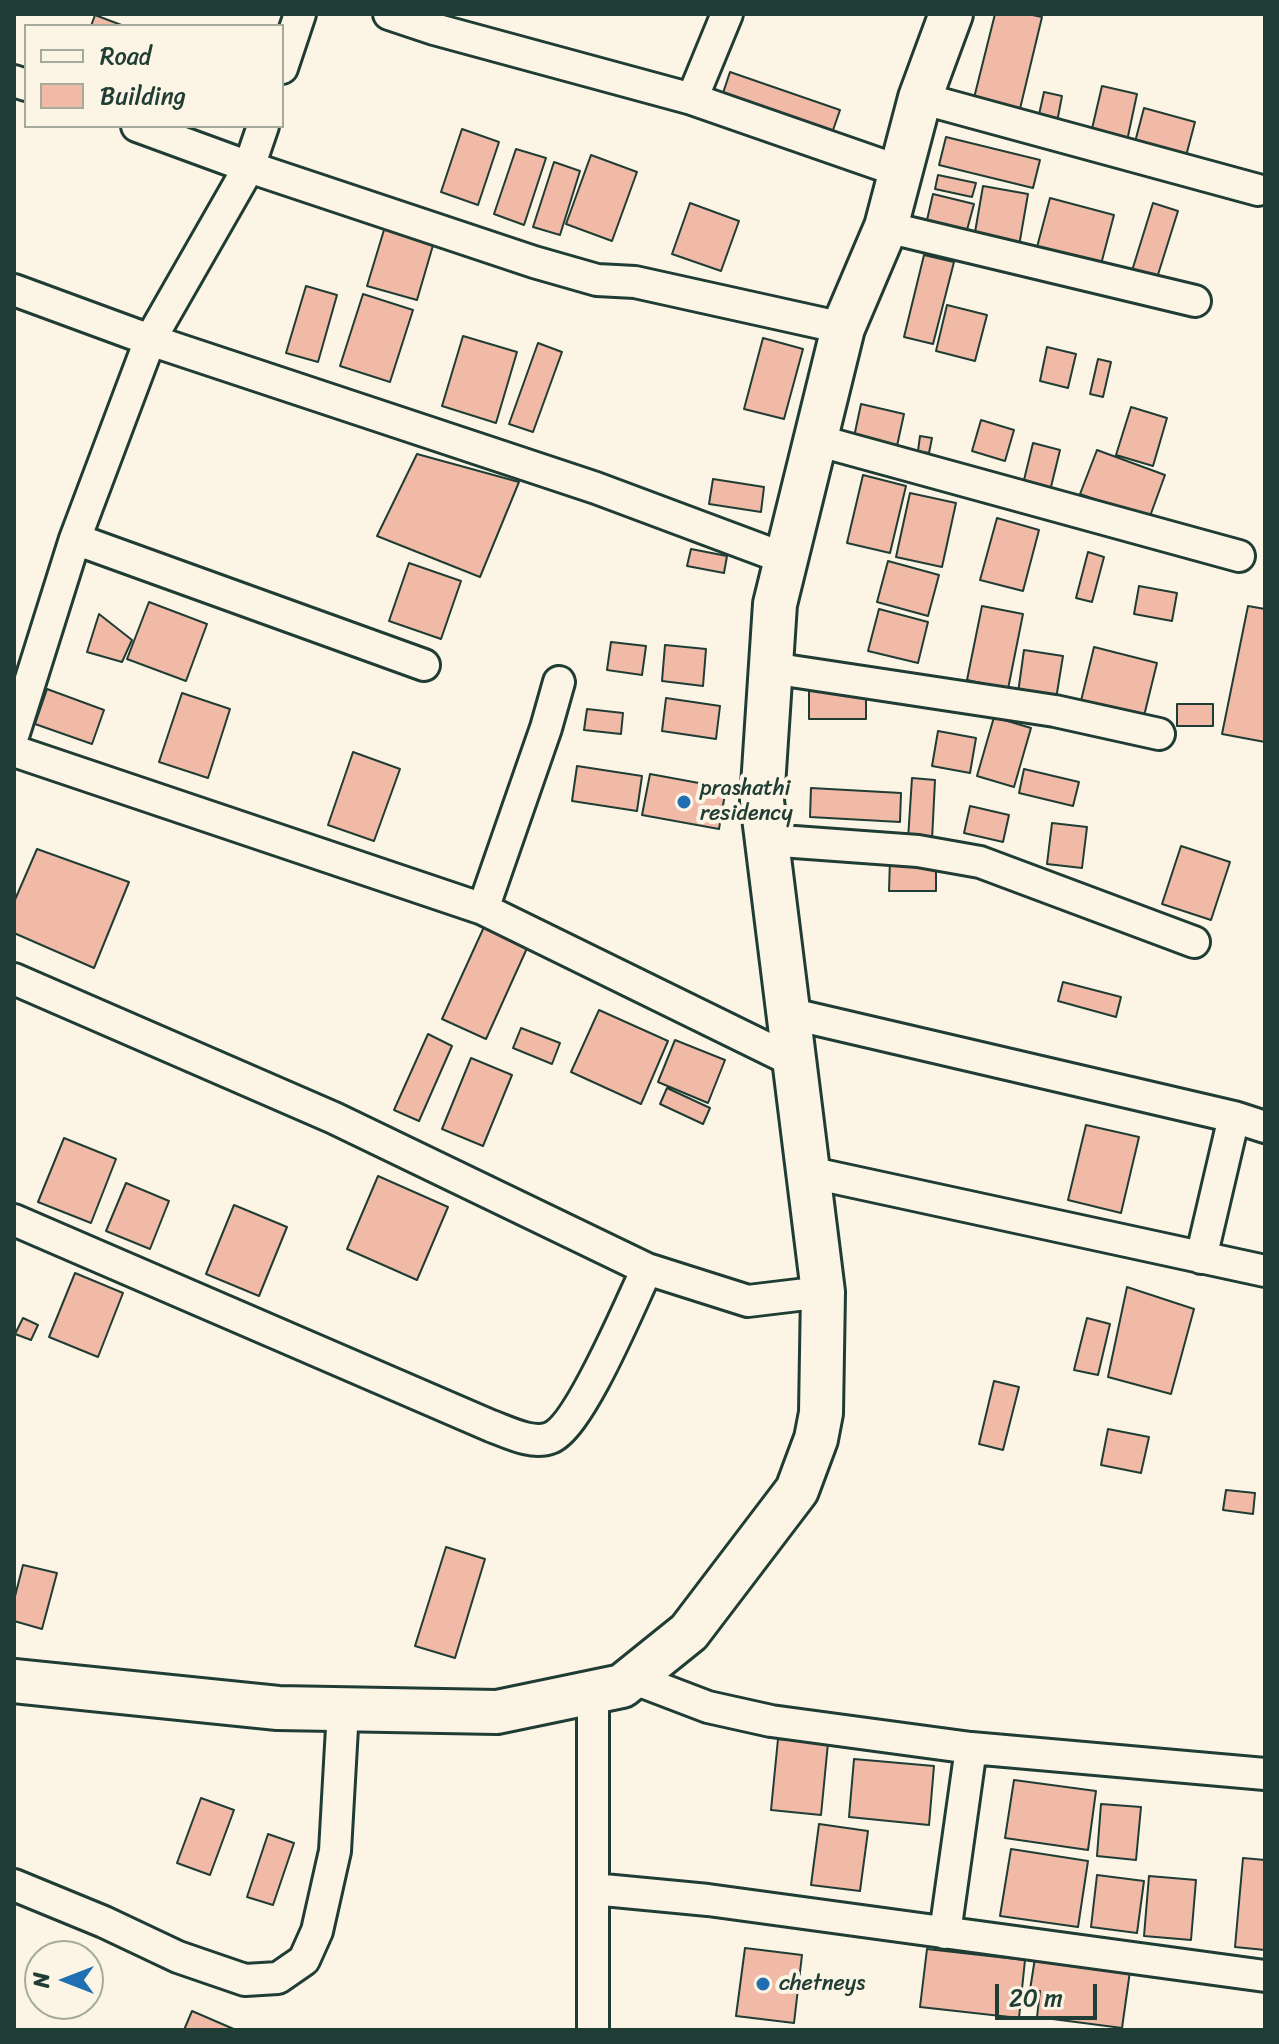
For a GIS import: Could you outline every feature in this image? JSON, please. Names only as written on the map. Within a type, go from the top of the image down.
[{"type":"street","points":[[284,62],[300,14]]},
{"type":"street","points":[[389,14],[692,99],[902,172]]},
{"type":"street","points":[[692,99],[727,14]]},
{"type":"street","points":[[14,1681],[278,1708],[497,1712],[622,1686],[689,1632],[797,1490],[816,1439],[821,1413],[823,1292],[762,801],[775,604],[843,328],[886,227],[920,98],[951,14]]},
{"type":"street","points":[[920,98],[1258,190]]},
{"type":"street","points":[[142,128],[249,167],[597,280],[635,282],[843,328]]},
{"type":"street","points":[[14,733],[75,539],[150,340],[249,167],[262,128]]},
{"type":"street","points":[[886,227],[1195,301]]},
{"type":"street","points":[[14,290],[150,340],[596,488],[786,559]]},
{"type":"street","points":[[816,440],[1239,556]]},
{"type":"street","points":[[75,539],[424,665]]},
{"type":"street","points":[[771,668],[1055,711],[1159,734]]},
{"type":"street","points":[[483,909],[559,682]]},
{"type":"street","points":[[14,751],[483,909],[795,1062]]},
{"type":"street","points":[[767,840],[918,851],[980,862],[1194,942]]},
{"type":"street","points":[[14,979],[334,1118],[647,1269],[748,1301],[823,1292]]},
{"type":"street","points":[[788,1013],[1144,1094],[1265,1127]]},
{"type":"street","points":[[1201,1258],[1234,1117]]},
{"type":"street","points":[[808,1172],[1265,1271]]},
{"type":"street","points":[[14,1220],[491,1426],[528,1439],[550,1438],[570,1422],[647,1269]]},
{"type":"street","points":[[632,1678],[708,1707],[771,1721],[971,1748],[1265,1774]]},
{"type":"street","points":[[593,1692],[593,2030]]},
{"type":"street","points":[[14,1885],[178,1957],[245,1980],[278,1978],[304,1960],[317,1931],[335,1851],[343,1710]]},
{"type":"street","points":[[945,1933],[971,1748]]},
{"type":"street","points":[[593,1889],[708,1900],[1265,1976]]},
{"type":"building","points":[[995,14],[1042,17],[1019,113],[973,102]]},
{"type":"building","points":[[95,15],[119,24],[92,24]]},
{"type":"building","points":[[730,72],[840,110],[831,136],[721,99]]},
{"type":"building","points":[[1102,86],[1137,94],[1127,141],[1091,133]]},
{"type":"building","points":[[1044,92],[1062,96],[1057,122],[1038,119]]},
{"type":"building","points":[[1144,108],[1195,122],[1186,156],[1135,142]]},
{"type":"building","points":[[462,129],[499,142],[478,205],[441,192]]},
{"type":"building","points":[[946,137],[1040,160],[1033,188],[939,165]]},
{"type":"building","points":[[516,149],[546,158],[524,225],[494,214]]},
{"type":"building","points":[[591,155],[637,172],[612,241],[566,224]]},
{"type":"building","points":[[554,162],[580,171],[560,235],[533,227]]},
{"type":"building","points":[[938,175],[976,183],[972,197],[935,189]]},
{"type":"building","points":[[983,186],[1028,194],[1019,246],[974,238]]},
{"type":"building","points":[[933,194],[974,204],[967,230],[927,220]]},
{"type":"building","points":[[1050,198],[1114,215],[1100,268],[1036,251]]},
{"type":"building","points":[[690,203],[739,221],[721,271],[672,254]]},
{"type":"building","points":[[1153,203],[1178,211],[1156,281],[1131,274]]},
{"type":"building","points":[[387,220],[436,235],[417,300],[367,286]]},
{"type":"building","points":[[924,255],[954,262],[933,344],[904,337]]},
{"type":"building","points":[[306,286],[337,295],[318,362],[286,353]]},
{"type":"building","points":[[363,294],[413,310],[390,382],[340,366]]},
{"type":"building","points":[[947,305],[987,315],[975,361],[936,351]]},
{"type":"building","points":[[463,336],[517,352],[496,423],[442,406]]},
{"type":"building","points":[[763,338],[803,349],[784,419],[744,409]]},
{"type":"building","points":[[538,343],[562,352],[533,432],[509,424]]},
{"type":"building","points":[[1047,347],[1076,354],[1068,388],[1040,381]]},
{"type":"building","points":[[1098,359],[1111,362],[1103,397],[1090,394]]},
{"type":"building","points":[[861,404],[904,414],[897,446],[854,437]]},
{"type":"building","points":[[1131,407],[1167,418],[1153,466],[1116,455]]},
{"type":"building","points":[[981,420],[1014,430],[1005,461],[972,451]]},
{"type":"building","points":[[920,436],[932,438],[929,453],[918,451]]},
{"type":"building","points":[[1033,443],[1060,450],[1050,491],[1023,484]]},
{"type":"building","points":[[1097,450],[1165,475],[1149,519],[1080,494]]},
{"type":"building","points":[[417,454],[519,482],[480,577],[377,536]]},
{"type":"building","points":[[863,475],[906,486],[890,553],[847,543]]},
{"type":"building","points":[[713,479],[764,487],[761,512],[709,504]]},
{"type":"building","points":[[910,493],[956,503],[942,567],[896,557]]},
{"type":"building","points":[[997,518],[1039,530],[1023,591],[980,580]]},
{"type":"building","points":[[691,549],[727,556],[724,573],[687,566]]},
{"type":"building","points":[[1088,552],[1104,557],[1092,602],[1076,598]]},
{"type":"building","points":[[888,561],[939,575],[928,616],[877,602]]},
{"type":"building","points":[[409,563],[461,581],[441,639],[389,621]]},
{"type":"building","points":[[1139,586],[1177,593],[1172,621],[1134,614]]},
{"type":"building","points":[[149,602],[207,624],[186,681],[127,659]]},
{"type":"building","points":[[982,606],[1023,614],[1008,689],[967,680]]},
{"type":"building","points":[[1248,606],[1265,609],[1265,742],[1222,734]]},
{"type":"building","points":[[879,609],[928,622],[918,663],[868,651]]},
{"type":"building","points":[[99,614],[132,640],[122,662],[87,652]]},
{"type":"building","points":[[611,642],[646,646],[642,675],[607,670]]},
{"type":"building","points":[[665,645],[706,649],[703,686],[662,681]]},
{"type":"building","points":[[1094,647],[1157,663],[1143,720],[1080,705]]},
{"type":"building","points":[[1024,650],[1063,656],[1056,699],[1018,693]]},
{"type":"building","points":[[809,684],[866,684],[866,719],[809,719]]},
{"type":"building","points":[[47,689],[104,710],[92,744],[35,724]]},
{"type":"building","points":[[182,693],[230,709],[208,778],[159,762]]},
{"type":"building","points":[[666,698],[720,706],[716,739],[662,731]]},
{"type":"building","points":[[1177,704],[1213,704],[1213,726],[1177,726]]},
{"type":"building","points":[[587,709],[623,713],[621,734],[584,730]]},
{"type":"building","points":[[994,717],[1031,728],[1014,787],[977,776]]},
{"type":"building","points":[[938,731],[976,738],[970,773],[932,766]]},
{"type":"building","points":[[353,752],[400,769],[374,841],[328,825]]},
{"type":"building","points":[[577,766],[642,776],[637,811],[572,801]]},
{"type":"building","points":[[1024,769],[1079,782],[1073,806],[1019,793]]},
{"type":"building","name":"prashathi residency","points":[[650,774],[726,788],[719,829],[642,815]]},
{"type":"building","points":[[912,778],[935,780],[932,840],[908,839]]},
{"type":"building","points":[[811,788],[901,793],[900,822],[810,817]]},
{"type":"building","points":[[970,806],[1009,815],[1003,842],[964,833]]},
{"type":"building","points":[[1052,823],[1087,827],[1082,868],[1047,864]]},
{"type":"building","points":[[1181,846],[1230,862],[1211,920],[1162,904]]},
{"type":"building","points":[[37,849],[129,882],[94,968],[14,933],[14,902]]},
{"type":"building","points":[[890,859],[936,859],[936,891],[889,891]]},
{"type":"building","points":[[484,927],[528,946],[486,1039],[442,1019]]},
{"type":"building","points":[[1063,982],[1121,997],[1116,1017],[1058,1001]]},
{"type":"building","points":[[599,1010],[668,1041],[641,1104],[571,1072]]},
{"type":"building","points":[[521,1028],[560,1043],[552,1064],[513,1048]]},
{"type":"building","points":[[428,1034],[452,1046],[419,1121],[394,1110]]},
{"type":"building","points":[[675,1040],[725,1060],[708,1103],[658,1082]]},
{"type":"building","points":[[471,1058],[512,1075],[483,1146],[442,1129]]},
{"type":"building","points":[[667,1088],[710,1108],[703,1124],[660,1104]]},
{"type":"building","points":[[1086,1125],[1139,1137],[1121,1213],[1068,1200]]},
{"type":"building","points":[[64,1138],[116,1159],[91,1223],[38,1202]]},
{"type":"building","points":[[378,1176],[448,1207],[417,1280],[347,1249]]},
{"type":"building","points":[[126,1183],[169,1201],[150,1249],[106,1231]]},
{"type":"building","points":[[234,1205],[287,1227],[259,1296],[206,1274]]},
{"type":"building","points":[[75,1273],[123,1293],[98,1357],[49,1337]]},
{"type":"building","points":[[1127,1287],[1194,1309],[1171,1394],[1108,1377]]},
{"type":"building","points":[[23,1318],[38,1325],[31,1340],[15,1334]]},
{"type":"building","points":[[1087,1318],[1110,1324],[1098,1375],[1074,1370]]},
{"type":"building","points":[[994,1381],[1019,1387],[1003,1450],[979,1444]]},
{"type":"building","points":[[1108,1429],[1149,1437],[1141,1473],[1101,1465]]},
{"type":"building","points":[[1226,1490],[1255,1493],[1253,1514],[1223,1510]]},
{"type":"building","points":[[446,1547],[485,1559],[455,1658],[415,1646]]},
{"type":"building","points":[[23,1565],[57,1573],[42,1629],[14,1621],[14,1600]]},
{"type":"building","points":[[778,1739],[828,1743],[821,1815],[771,1810]]},
{"type":"building","points":[[854,1759],[934,1766],[929,1825],[849,1817]]},
{"type":"building","points":[[1014,1780],[1096,1791],[1088,1850],[1005,1838]]},
{"type":"building","points":[[201,1798],[234,1810],[210,1875],[177,1863]]},
{"type":"building","points":[[1101,1804],[1141,1807],[1136,1860],[1097,1856]]},
{"type":"building","points":[[819,1824],[868,1831],[860,1891],[811,1885]]},
{"type":"building","points":[[268,1834],[294,1843],[273,1905],[247,1897]]},
{"type":"building","points":[[1011,1849],[1088,1861],[1078,1927],[1000,1916]]},
{"type":"building","points":[[1243,1858],[1265,1860],[1265,1950],[1235,1947]]},
{"type":"building","points":[[1097,1875],[1144,1881],[1137,1933],[1091,1927]]},
{"type":"building","points":[[1149,1876],[1196,1880],[1191,1940],[1144,1936]]},
{"type":"building","points":[[745,1948],[802,1955],[794,2023],[736,2016]]},
{"type":"building","points":[[927,1949],[1025,1960],[1019,2018],[920,2007]]},
{"type":"building","points":[[1035,1958],[1130,1971],[1122,2028],[1037,2017],[1040,1991],[1030,1990]]},
{"type":"building","points":[[192,2011],[236,2030],[184,2030]]},
{"type":"place","name":"prashathi residency","points":[[684,802]]},
{"type":"place","name":"chetneys","points":[[763,1984]]}]
